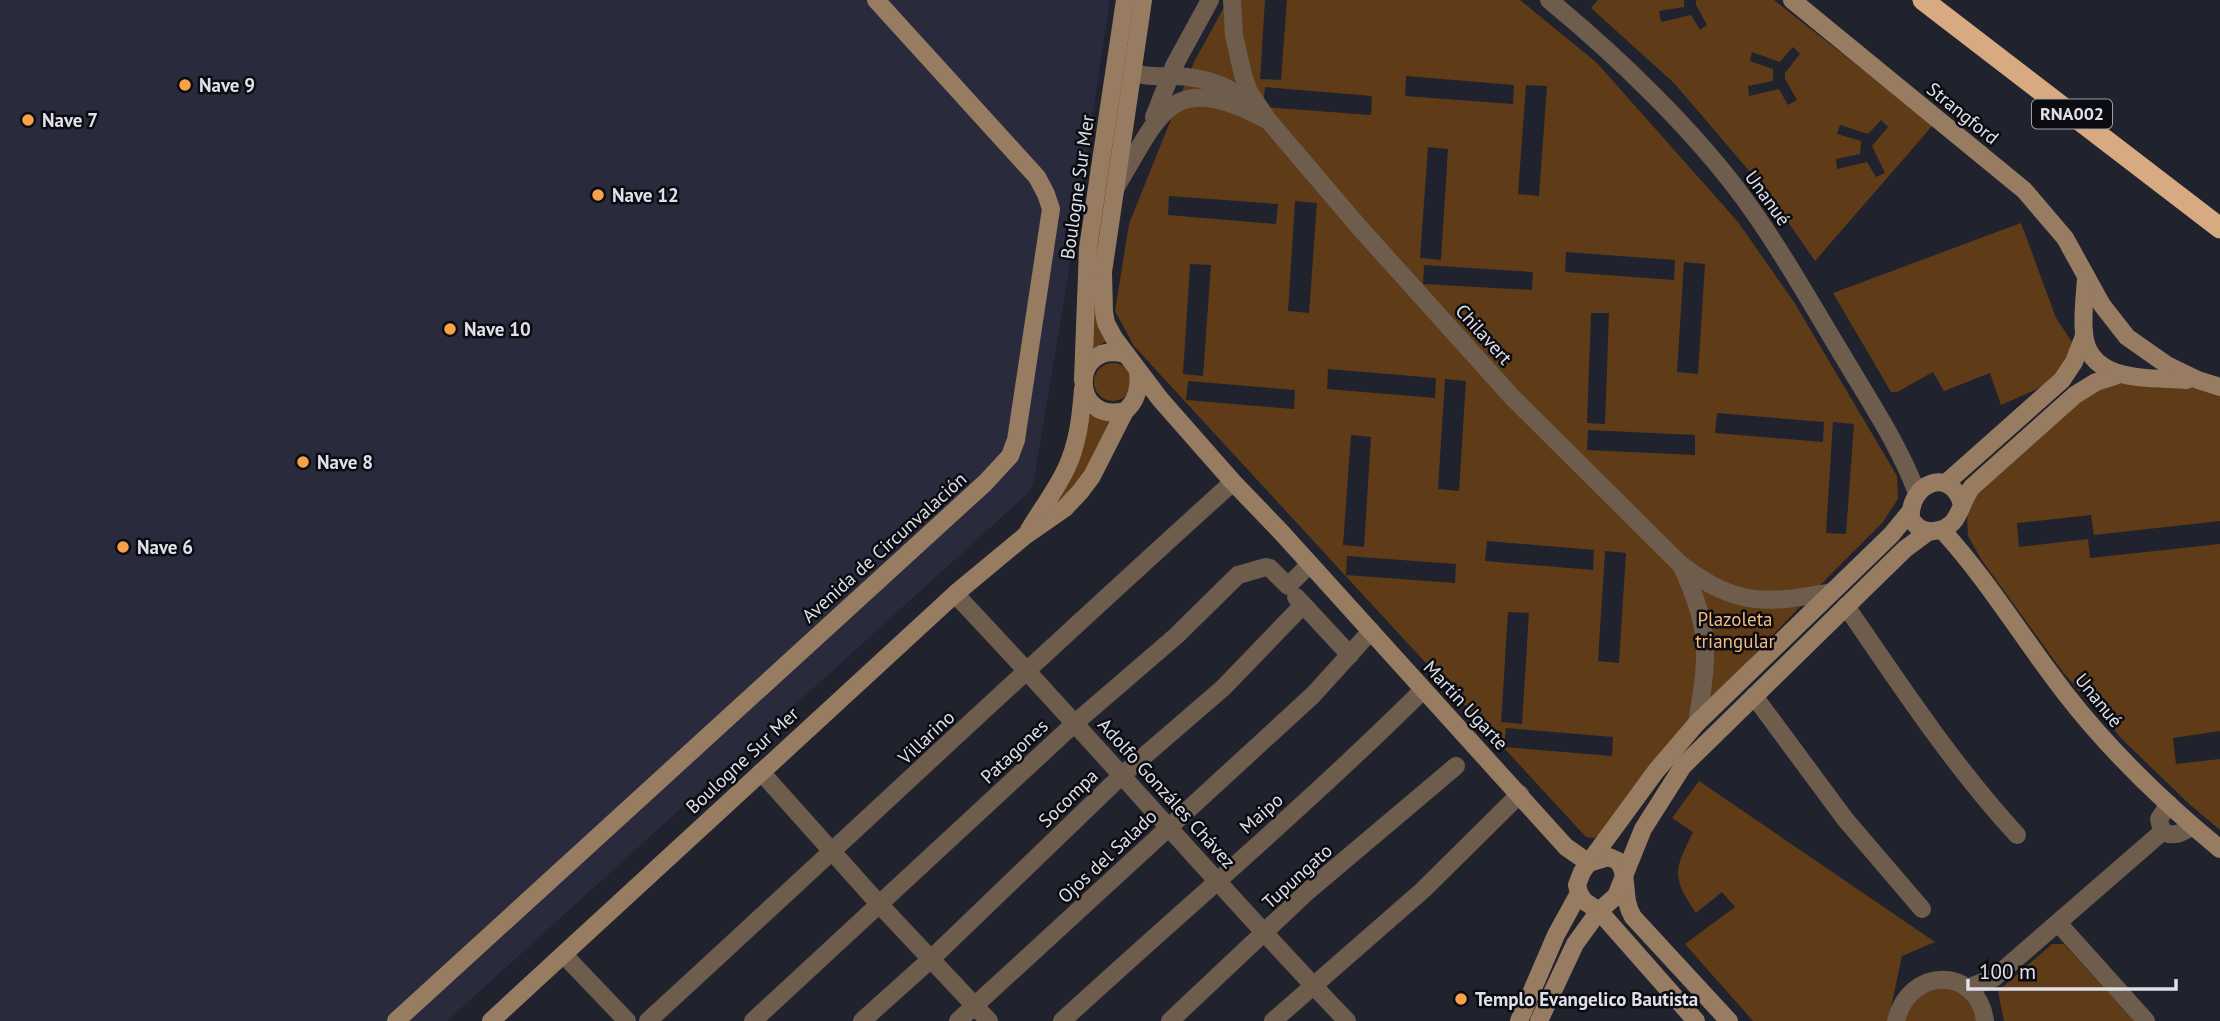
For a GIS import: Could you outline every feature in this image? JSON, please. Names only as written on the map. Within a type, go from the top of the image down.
[{"type":"highway","name":"RNA002","points":[[1923,0],[2220,228]]},
{"type":"street","name":"Avenida de Circunvalación","points":[[396,1021],[985,483],[1010,456],[1016,440],[1051,209],[1037,177],[876,0]]},
{"type":"street","name":"Boulogne Sur Mer","points":[[1026,535],[1065,470],[1080,417],[1088,248],[1125,0]]},
{"type":"street","name":"Boulogne Sur Mer","points":[[1125,354],[1114,338],[1104,312],[1103,272],[1143,0]]},
{"type":"street","points":[[1114,190],[1149,129],[1171,76],[1210,0]]},
{"type":"street","points":[[1232,0],[1234,35],[1243,75],[1249,92],[1268,120]]},
{"type":"street","name":"Unanué","points":[[1549,0],[1677,120],[1744,199],[1800,283],[1905,459],[1932,486]]},
{"type":"street","name":"Strangford","points":[[1791,0],[2024,190],[2065,238],[2113,322],[2127,337],[2167,365],[2220,387]]},
{"type":"street","points":[[1132,71],[1140,75],[1200,79],[1233,89],[1268,120]]},
{"type":"street","points":[[1149,129],[1170,106],[1193,97],[1213,97],[1227,101],[1268,120]]},
{"type":"street","name":"Chilavert","points":[[1268,120],[1359,227],[1512,397],[1680,564],[1702,581],[1743,598],[1777,600],[1832,592]]},
{"type":"street","name":"Strangford","points":[[2084,336],[2086,278]]},
{"type":"street","points":[[2084,336],[2091,356],[2097,363],[2118,375]]},
{"type":"street","points":[[1696,1021],[1599,911],[1584,901],[1578,893],[1577,885],[1589,863],[1656,771],[1697,723],[1891,535],[1932,486],[2062,380],[2074,362],[2084,336]]},
{"type":"street","points":[[1125,354],[1115,351],[1096,356],[1091,361],[1083,384],[1087,398],[1100,410],[1109,412],[1127,409],[1150,398],[1160,399]]},
{"type":"street","name":"Martín Ugarte","points":[[1125,354],[1160,399],[1233,482],[1566,847],[1589,863]]},
{"type":"street","points":[[1127,409],[1138,390],[1138,371]]},
{"type":"street","points":[[1539,1021],[1575,944],[1599,911],[1616,896],[1643,829],[1684,766],[1905,549],[1935,531],[1960,511],[1972,487],[2075,395],[2096,382],[2118,375]]},
{"type":"street","name":"Strangford","points":[[2118,375],[2198,380]]},
{"type":"street","name":"Boulogne Sur Mer","points":[[491,1021],[955,594],[1026,535],[1065,508],[1092,476],[1127,409]]},
{"type":"street","name":"Villarino","points":[[648,1021],[1233,482]]},
{"type":"street","points":[[1932,486],[1956,491],[1960,511]]},
{"type":"street","name":"Unanué","points":[[1960,511],[1967,558]]},
{"type":"street","points":[[1910,512],[1914,525],[1935,531]]},
{"type":"street","name":"Unanué","points":[[1935,531],[1967,558],[2106,743],[2220,849]]},
{"type":"street","points":[[1310,564],[1288,586],[1303,606],[1350,655]]},
{"type":"street","name":"Chilavert","points":[[1680,564],[1694,593],[1705,635],[1705,677],[1697,723]]},
{"type":"street","name":"Patagones","points":[[753,1021],[1075,723],[1176,636],[1238,575],[1266,567],[1288,586]]},
{"type":"street","name":"Adolfo Gonzáles Chávez","points":[[955,594],[1346,1021]]},
{"type":"street","name":"Socompa","points":[[862,1021],[931,959],[1121,776],[1223,688],[1303,606]]},
{"type":"street","points":[[1846,606],[1940,743],[1979,794],[2017,835]]},
{"type":"street","name":"Ojos del Salado","points":[[958,1021],[1313,695],[1371,631]]},
{"type":"street","name":"Maipo","points":[[1062,1021],[1217,879],[1341,771],[1423,690]]},
{"type":"street","points":[[1754,695],[1845,819],[1922,909]]},
{"type":"street","name":"Tupungato","points":[[1170,1021],[1308,891],[1456,766]]},
{"type":"street","points":[[761,772],[879,904],[989,1021]]},
{"type":"street","points":[[1273,1021],[1423,890],[1520,794]]},
{"type":"street","points":[[2162,832],[2159,819],[2169,804]]},
{"type":"street","points":[[2162,832],[2178,834],[2193,825]]},
{"type":"street","points":[[1967,988],[1994,978],[2162,832]]},
{"type":"street","points":[[1589,863],[1601,858],[1613,859],[1622,867],[1626,903],[1633,917],[1729,1021]]},
{"type":"street","points":[[1519,1021],[1556,935],[1578,893]]},
{"type":"street","points":[[2058,923],[2146,1021]]},
{"type":"street","points":[[564,955],[627,1021]]},
{"type":"street","points":[[1985,1019],[1994,978]]},
{"type":"street","points":[[1896,1021],[1900,1007],[1917,987],[1929,981],[1942,980],[1967,988],[1979,1001],[1985,1019]]},
{"type":"shaded area","points":[[0,0],[1110,0],[1033,485],[1027,494],[447,1021],[0,1021]]},
{"type":"green space","points":[[1132,0],[1137,0],[1100,246],[1107,338],[1095,348],[1093,262]]},
{"type":"green space","name":"Plazoleta triangular","points":[[1228,0],[1265,0],[1260,79],[1281,80],[1287,0],[1520,0],[1597,63],[1738,222],[1794,302],[1897,476],[1898,499],[1883,522],[1675,738],[1602,834],[1594,838],[1586,837],[1134,346],[1115,311],[1129,224],[1194,62]],"holes":[[[1406,76],[1514,85],[1513,104],[1405,96]],[[1526,85],[1547,86],[1539,196],[1518,194]],[[1265,87],[1372,96],[1371,115],[1263,107]],[[1428,147],[1448,149],[1441,260],[1420,258]],[[1169,196],[1278,204],[1276,224],[1168,215]],[[1295,201],[1317,203],[1309,313],[1288,311]],[[1566,252],[1675,260],[1674,280],[1565,272]],[[1684,262],[1705,264],[1698,374],[1677,372]],[[1190,264],[1211,265],[1203,376],[1183,374]],[[1424,265],[1533,272],[1532,290],[1423,284]],[[1591,313],[1609,313],[1605,424],[1587,423]],[[1328,369],[1436,378],[1435,398],[1327,389]],[[1445,379],[1466,381],[1459,491],[1438,489]],[[1188,381],[1295,390],[1294,409],[1186,400]],[[1717,413],[1824,422],[1823,442],[1715,433]],[[1833,422],[1854,424],[1846,534],[1826,533]],[[1588,430],[1695,435],[1695,455],[1587,450]],[[1351,435],[1371,437],[1364,547],[1343,545]],[[1487,541],[1594,550],[1593,570],[1485,561]],[[1605,551],[1626,553],[1619,663],[1598,661]],[[1347,556],[1456,564],[1455,583],[1346,575]],[[1508,612],[1529,613],[1522,724],[1501,722]],[[1506,728],[1613,737],[1612,756],[1504,747]]]},
{"type":"green space","points":[[1598,0],[1684,0],[1684,7],[1659,11],[1661,22],[1691,15],[1700,30],[1707,25],[1696,0],[1774,0],[1933,125],[1815,261],[1768,193],[1674,83],[1591,8]],"holes":[[[1793,47],[1800,54],[1785,73],[1785,79],[1797,100],[1788,105],[1779,89],[1749,96],[1748,86],[1773,81],[1773,69],[1750,61],[1752,52],[1780,62]],[[1881,120],[1888,127],[1872,146],[1885,173],[1876,177],[1867,162],[1837,169],[1836,159],[1860,154],[1861,141],[1837,134],[1840,125],[1868,134]]]},
{"type":"green space","points":[[2021,223],[2056,318],[2072,342],[2073,348],[2054,379],[2001,405],[1990,373],[1944,391],[1933,372],[1897,392],[1891,392],[1833,293]]},
{"type":"green space","points":[[1113,363],[1126,369],[1132,382],[1126,395],[1113,401],[1100,395],[1094,382],[1100,369]]},
{"type":"green space","points":[[2140,382],[2198,387],[2220,395],[2220,521],[2094,535],[2091,515],[2017,523],[2019,547],[2088,539],[2090,558],[2220,544],[2220,731],[2173,738],[2176,764],[2220,759],[2220,830],[2123,740],[2062,671],[1981,559],[1968,536],[1967,515],[1973,494],[2078,399],[2111,385]]},
{"type":"green space","points":[[1085,414],[1114,420],[1087,476],[1037,525]]},
{"type":"green space","points":[[1699,781],[1935,942],[1902,956],[1890,1012],[1891,1021],[1753,1021],[1685,944],[1735,907],[1722,892],[1696,913],[1679,881],[1679,865],[1693,832],[1672,818]]},
{"type":"green space","points":[[2052,944],[2064,944],[2134,1021],[2004,1021],[1998,991]]},
{"type":"green space","points":[[1930,983],[1967,992],[1981,1021],[1899,1021]]},
{"type":"place","name":"Nave 9","points":[[185,85]]},
{"type":"place","name":"Nave 7","points":[[28,120]]},
{"type":"place","name":"Nave 12","points":[[598,195]]},
{"type":"place","name":"Nave 10","points":[[450,329]]},
{"type":"place","name":"Nave 8","points":[[303,462]]},
{"type":"place","name":"Nave 6","points":[[123,547]]},
{"type":"place","name":"Templo Evangelico Bautista","points":[[1461,999]]}]
